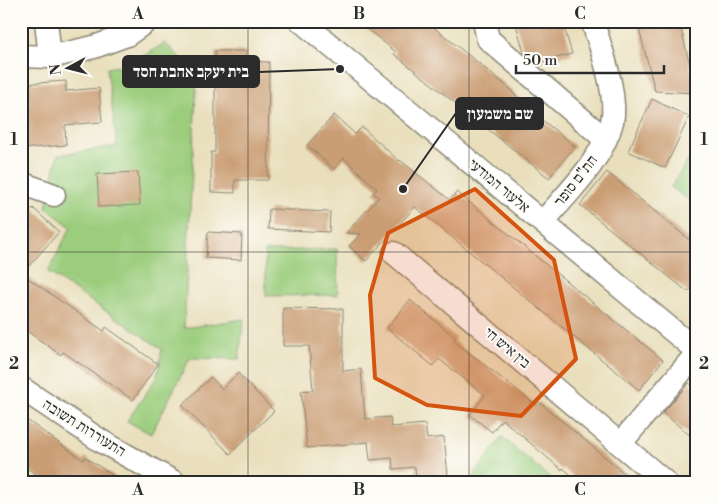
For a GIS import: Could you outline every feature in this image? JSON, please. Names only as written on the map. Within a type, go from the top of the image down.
[{"type":"street","points":[[46,21],[50,57]]},
{"type":"street","points":[[21,56],[50,57],[102,44],[127,35],[147,21]]},
{"type":"street","name":"אלעזר המודעי","points":[[301,21],[697,352]]},
{"type":"street","points":[[484,21],[488,39],[605,140]]},
{"type":"street","name":"חת\"ם סופר","points":[[543,222],[594,160],[605,140],[612,121],[613,99],[602,48],[592,21]]},
{"type":"street","points":[[21,183],[54,194]]},
{"type":"street","name":"בין איש חי","points":[[394,253],[666,482]]},
{"type":"street","points":[[620,444],[697,352]]},
{"type":"street","name":"התעוררות תשובה","points":[[21,388],[101,441],[174,482]]},
{"type":"highlighted area","points":[[475,189],[554,260],[576,359],[521,416],[427,405],[375,378],[370,295],[388,233]]},
{"type":"green space","points":[[165,43],[197,74],[184,328],[244,319],[239,359],[190,358],[151,434],[127,421],[157,377],[162,349],[48,272],[71,227],[46,208],[58,155],[117,146],[107,68],[130,64]]},
{"type":"green space","points":[[697,146],[697,206],[671,187]]},
{"type":"green space","points":[[337,249],[338,295],[266,296],[265,251]]},
{"type":"green space","points":[[502,437],[555,482],[469,482]]},
{"type":"building","points":[[357,21],[426,21],[513,91],[533,109],[532,112],[575,146],[549,178],[394,54],[396,52]]},
{"type":"building","points":[[515,21],[562,21],[572,54],[536,63],[524,52]]},
{"type":"building","points":[[637,21],[679,21],[697,93],[655,91]]},
{"type":"building","points":[[215,51],[246,51],[246,61],[269,62],[268,180],[235,180],[235,193],[211,192],[211,152],[215,152]]},
{"type":"building","points":[[66,81],[66,91],[99,88],[102,122],[65,125],[66,145],[21,149],[21,84]]},
{"type":"building","points":[[652,99],[689,117],[665,168],[628,151]]},
{"type":"building","points":[[334,115],[355,134],[362,127],[399,161],[450,200],[457,192],[663,360],[639,390],[415,207],[366,261],[349,246],[361,234],[346,233],[379,197],[373,193],[377,189],[344,158],[334,169],[307,145]]},
{"type":"building","points":[[138,172],[140,205],[99,207],[97,174]]},
{"type":"building","points":[[607,172],[697,246],[697,281],[688,292],[580,205]]},
{"type":"building","points":[[33,208],[59,232],[22,274],[104,331],[106,327],[158,364],[133,400],[63,352],[61,355],[21,327],[21,221]]},
{"type":"building","points":[[269,209],[330,212],[329,232],[268,229]]},
{"type":"building","points":[[208,232],[242,234],[241,260],[206,258]]},
{"type":"building","points":[[410,300],[456,338],[454,341],[536,405],[539,402],[635,482],[579,482],[502,419],[492,432],[470,415],[485,395],[439,359],[433,366],[387,328]]},
{"type":"building","points":[[283,308],[343,309],[343,371],[361,369],[365,419],[390,417],[391,427],[425,424],[427,439],[444,437],[448,476],[416,479],[415,467],[393,469],[392,458],[370,460],[368,442],[307,448],[301,391],[313,390],[309,346],[283,346]]},
{"type":"building","points":[[238,373],[274,411],[230,454],[182,405],[211,377],[222,389]]},
{"type":"building","points":[[689,383],[697,390],[697,441],[663,413]]},
{"type":"building","points":[[21,416],[83,460],[85,457],[123,482],[47,482],[21,464]]},
{"type":"place","name":"בית יעקב אהבת חסד","points":[[340,69]]},
{"type":"place","name":"שם משמעון","points":[[403,189]]}]
